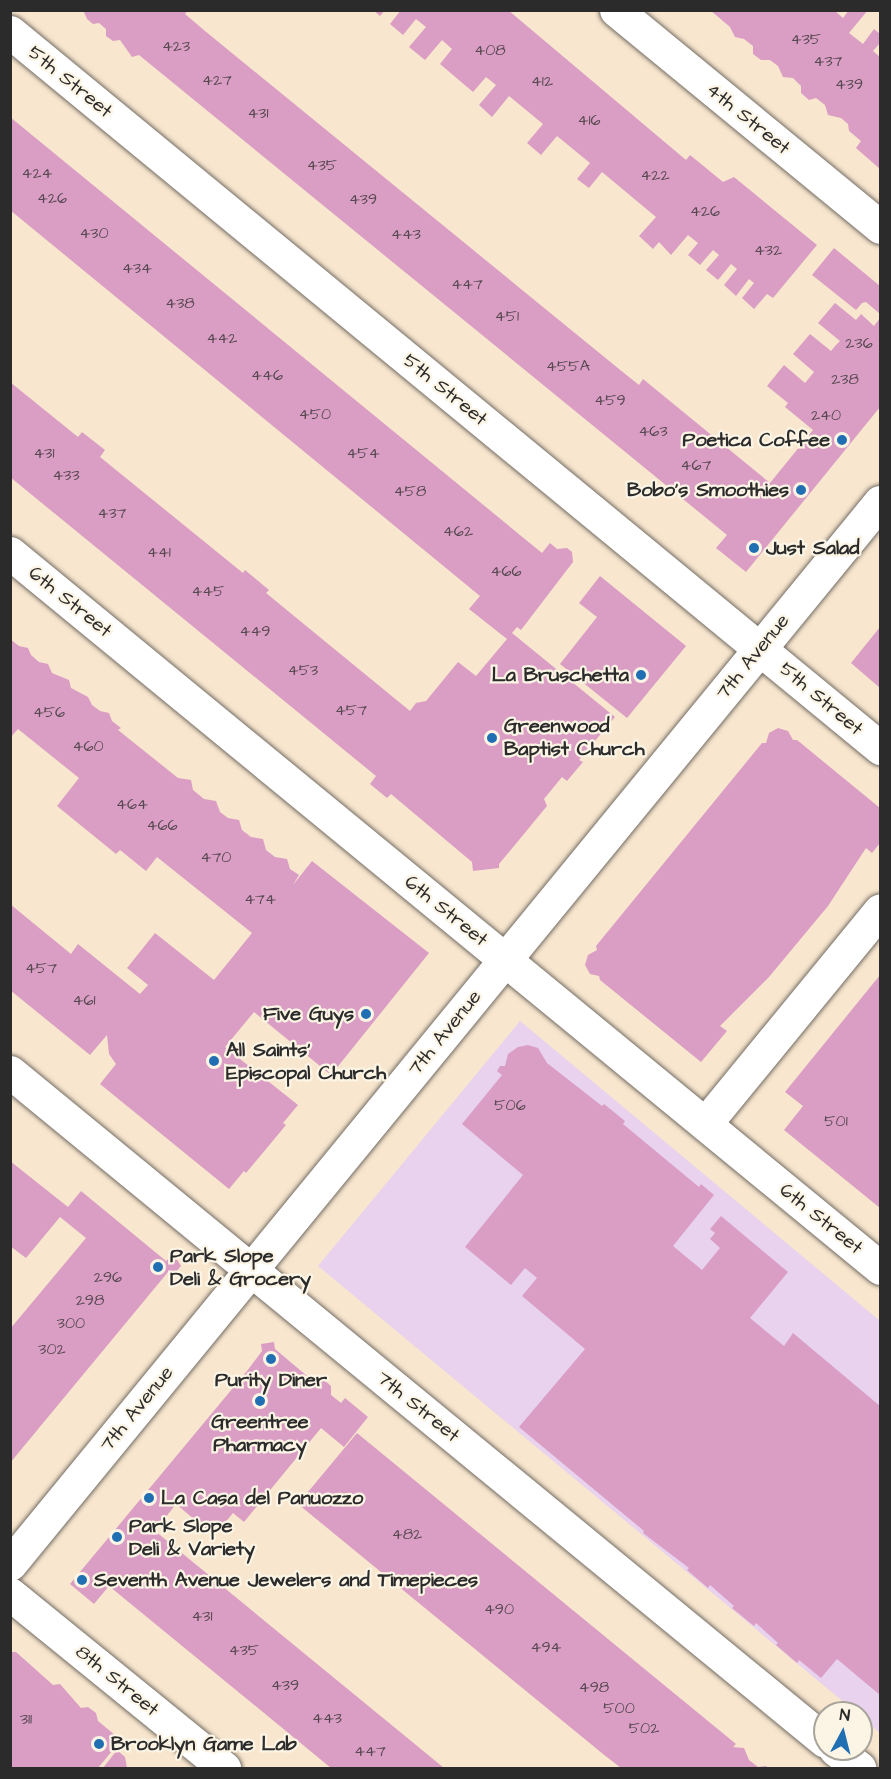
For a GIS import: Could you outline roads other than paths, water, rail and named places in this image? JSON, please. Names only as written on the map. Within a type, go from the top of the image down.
[{"type":"street","name":"4th Street","points":[[616,10],[880,227]]},
{"type":"street","name":"5th Street","points":[[10,32],[880,748]]},
{"type":"street","name":"7th Avenue","points":[[10,1564],[880,502]]},
{"type":"street","name":"6th Street","points":[[10,553],[880,1268]]},
{"type":"street","points":[[705,1124],[874,918]]},
{"type":"street","name":"7th Street","points":[[10,1072],[813,1731]]},
{"type":"street","name":"8th Street","points":[[10,1593],[224,1768]]},
{"type":"place","name":"Poetica Coffee","points":[[842,440]]},
{"type":"place","name":"Bobo's Smoothies","points":[[801,490]]},
{"type":"place","name":"Just Salad","points":[[754,548]]},
{"type":"place","name":"La Bruschetta","points":[[641,675]]},
{"type":"place","name":"Greenwood Baptist Church","points":[[492,738]]},
{"type":"place","name":"Five Guys","points":[[366,1014]]},
{"type":"place","name":"All Saints' Episcopal Church","points":[[214,1061]]},
{"type":"place","name":"Park Slope Deli & Grocery","points":[[158,1267]]},
{"type":"place","name":"Purity Diner","points":[[271,1359]]},
{"type":"place","name":"Greentree Pharmacy","points":[[260,1401]]},
{"type":"place","name":"La Casa del Panuozzo","points":[[149,1498]]},
{"type":"place","name":"Park Slope Deli & Variety","points":[[117,1537]]},
{"type":"place","name":"Seventh Avenue Jewelers and Timepieces","points":[[82,1580]]},
{"type":"place","name":"Brooklyn Game Lab","points":[[99,1744]]}]
